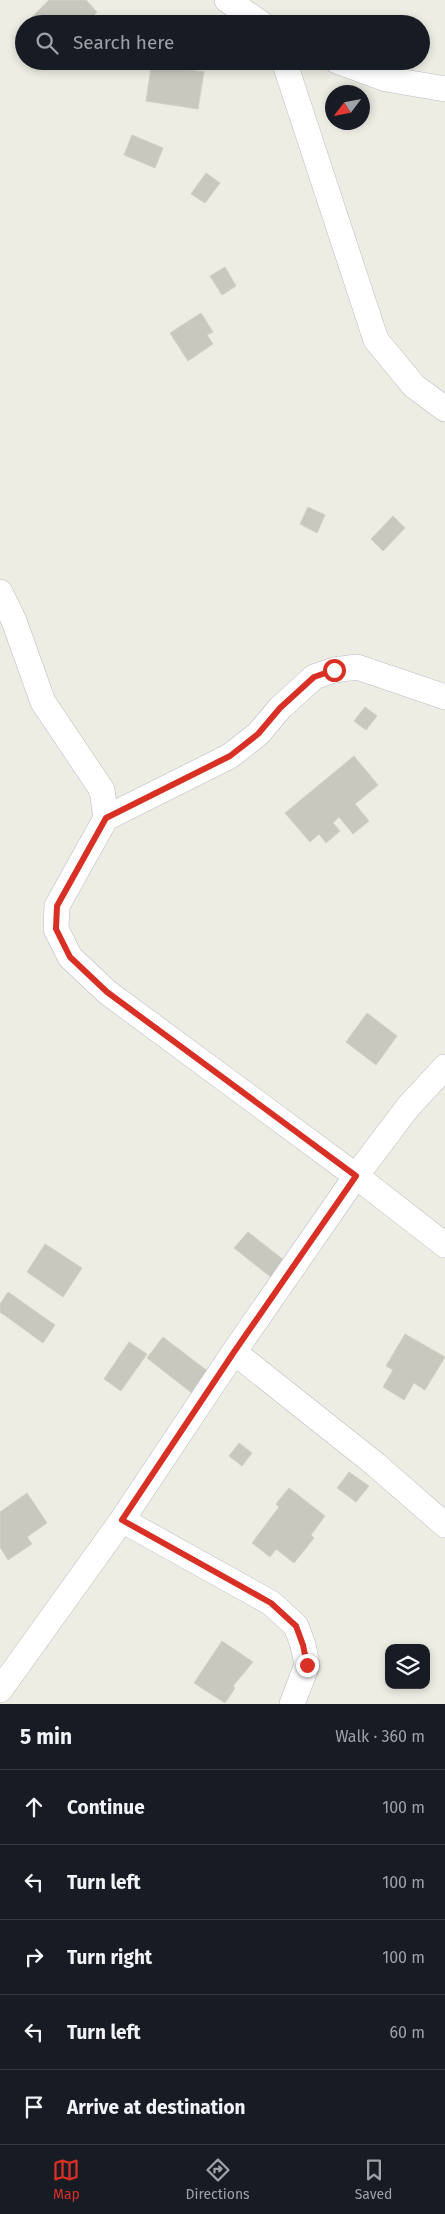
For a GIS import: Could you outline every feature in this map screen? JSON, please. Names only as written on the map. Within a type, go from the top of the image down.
[{"type":"street","points":[[227,0],[249,15]]},
{"type":"street","points":[[287,70],[376,340],[414,386],[445,409]]},
{"type":"street","points":[[362,70],[386,79],[445,89]]},
{"type":"street","points":[[0,592],[14,622],[42,702],[102,790],[106,818]]},
{"type":"street","points":[[445,697],[357,667],[334,670],[314,677],[280,708],[258,734],[230,756],[106,818],[57,906],[56,929],[70,957],[107,992],[356,1176],[445,1245]]},
{"type":"street","points":[[3,1680],[122,1520],[234,1352],[356,1176],[408,1107],[445,1066]]},
{"type":"street","points":[[234,1352],[375,1464],[445,1525]]},
{"type":"street","points":[[122,1520],[271,1603],[296,1626],[303,1645],[307,1665],[292,1704]]},
{"type":"building","points":[[49,0],[86,0],[97,12],[94,15],[34,15]]},
{"type":"building","points":[[151,70],[204,72],[198,109],[146,101]]},
{"type":"building","points":[[132,135],[163,148],[155,168],[124,155]]},
{"type":"building","points":[[206,173],[220,183],[205,203],[191,194]]},
{"type":"building","points":[[225,267],[236,286],[222,295],[210,276]]},
{"type":"building","points":[[201,313],[213,332],[207,335],[213,344],[188,361],[170,333]]},
{"type":"building","points":[[308,507],[325,515],[317,533],[300,524]]},
{"type":"building","points":[[393,516],[405,528],[383,551],[371,539]]},
{"type":"building","points":[[365,707],[377,716],[366,730],[354,721]]},
{"type":"building","points":[[354,756],[378,785],[355,804],[369,821],[353,834],[339,817],[333,823],[340,831],[326,843],[319,834],[310,842],[285,813]]},
{"type":"building","points":[[367,1013],[397,1036],[376,1065],[346,1042]]},
{"type":"building","points":[[248,1232],[285,1261],[272,1278],[234,1248]]},
{"type":"building","points":[[45,1244],[82,1268],[63,1297],[27,1272]]},
{"type":"building","points":[[8,1292],[55,1325],[43,1343],[0,1312],[0,1304]]},
{"type":"building","points":[[405,1334],[445,1357],[425,1390],[414,1383],[404,1400],[383,1387],[393,1370],[386,1366]]},
{"type":"building","points":[[163,1337],[210,1373],[193,1394],[147,1358]]},
{"type":"building","points":[[129,1342],[147,1354],[121,1391],[104,1379]]},
{"type":"building","points":[[239,1443],[252,1453],[242,1466],[229,1456]]},
{"type":"building","points":[[349,1472],[369,1486],[356,1502],[337,1488]]},
{"type":"building","points":[[289,1488],[325,1516],[311,1535],[314,1538],[294,1563],[276,1549],[270,1557],[252,1543],[279,1507],[276,1504]]},
{"type":"building","points":[[27,1493],[47,1523],[27,1537],[32,1544],[8,1560],[0,1547],[0,1512]]},
{"type":"building","points":[[222,1641],[253,1662],[233,1686],[235,1688],[225,1703],[194,1683]]},
{"type":"route","points":[[307,1665],[303,1645],[296,1626],[271,1603],[122,1520],[234,1352],[356,1176],[107,992],[70,957],[56,929],[57,906],[106,818],[230,756],[258,734],[280,708],[314,677],[334,670]]}]
